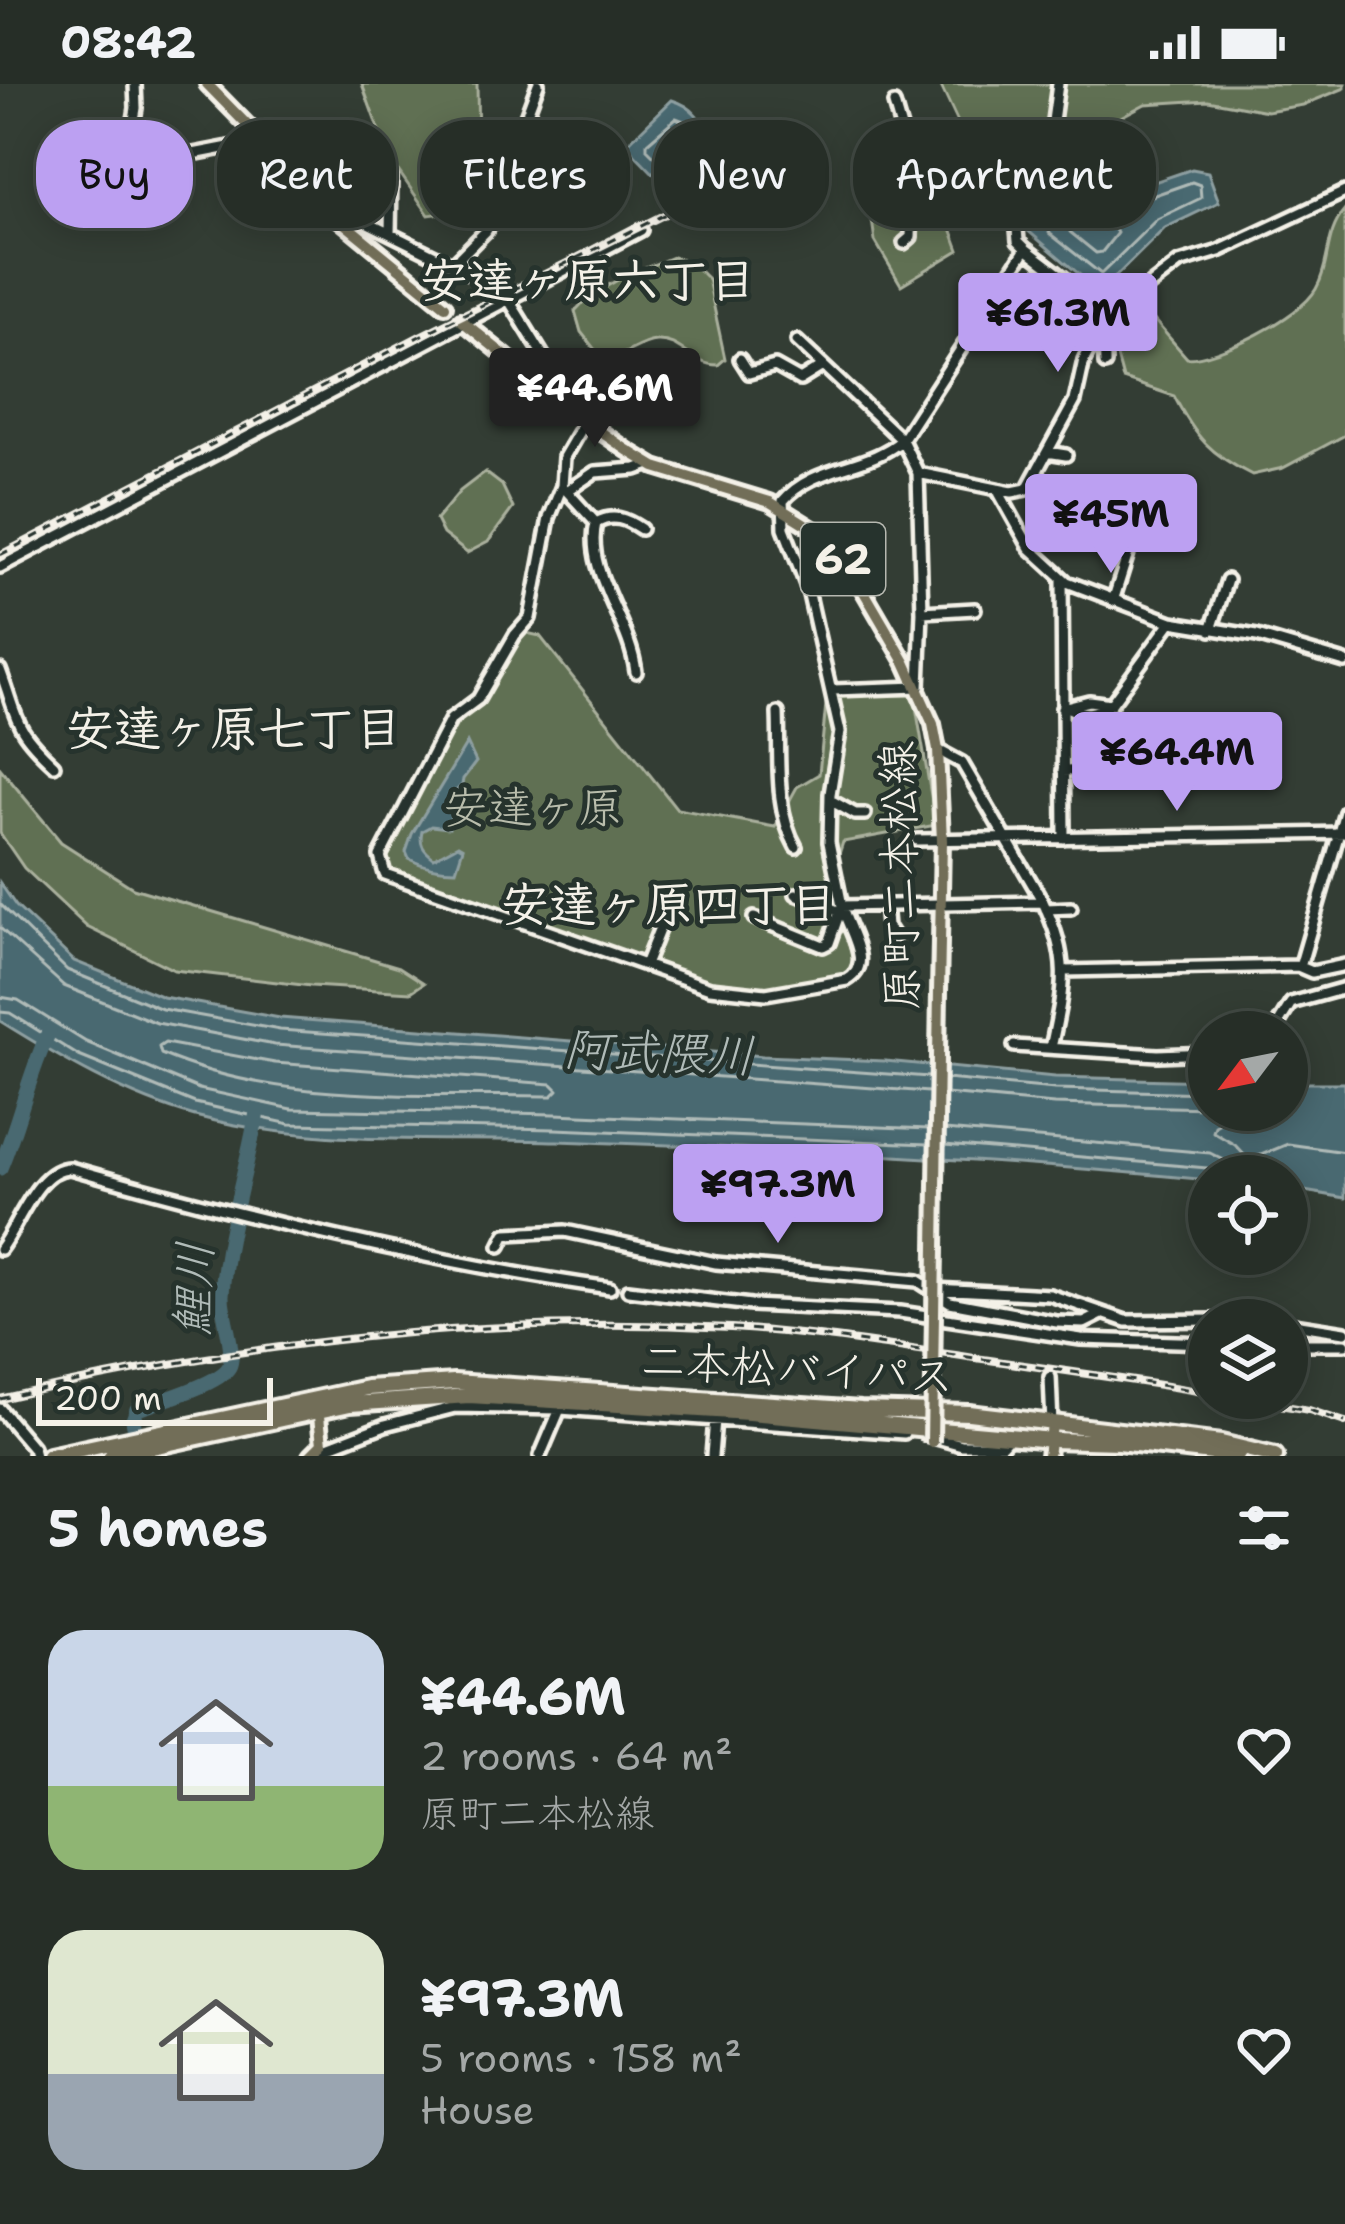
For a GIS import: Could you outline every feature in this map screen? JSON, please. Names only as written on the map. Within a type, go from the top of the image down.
[{"type":"highway","name":"二本松バイパス","points":[[317,1405],[367,1388],[454,1382],[969,1413],[1051,1440]]},
{"type":"highway","name":"二本松バイパス","points":[[317,1405],[469,1396],[749,1413],[1276,1456]]},
{"type":"highway","points":[[49,1456],[154,1441],[317,1405]]},
{"type":"highway","points":[[111,1456],[154,1441]]},
{"type":"main road","points":[[207,84],[240,120]]},
{"type":"main road","points":[[350,228],[445,306]]},
{"type":"main road","name":"原町二本松線","points":[[463,321],[585,421],[650,464],[743,492],[818,532],[849,566],[919,687],[938,750],[942,841],[934,1456]]},
{"type":"main road","points":[[313,1454],[322,1444],[317,1405]]},
{"type":"street","points":[[135,84],[126,167],[217,150]]},
{"type":"street","points":[[452,265],[486,231],[503,202],[509,162],[538,84]]},
{"type":"street","points":[[1053,120],[1058,84]]},
{"type":"street","points":[[894,104],[899,120]]},
{"type":"street","points":[[918,473],[1012,492],[1027,489],[1076,401],[1084,360],[1104,313],[1132,299],[1180,263],[1345,192]]},
{"type":"street","points":[[379,228],[490,283],[508,300],[585,414],[563,457],[565,488],[549,518],[530,618],[478,699],[451,719],[379,862],[385,874],[710,988],[763,994],[847,980],[858,974],[862,962],[841,909],[829,842],[840,732],[833,690],[783,501],[804,482],[871,459],[902,440],[1026,249]]},
{"type":"street","points":[[390,228],[390,233]]},
{"type":"street","points":[[904,243],[911,237],[910,228]]},
{"type":"street","points":[[1017,228],[1018,241],[1026,249],[1104,313],[1105,364]]},
{"type":"street","points":[[0,567],[640,230]]},
{"type":"street","points":[[796,341],[902,440],[918,473],[919,687],[833,690]]},
{"type":"street","points":[[740,359],[754,374],[775,366],[800,380],[821,368]]},
{"type":"street","points":[[536,381],[549,364]]},
{"type":"street","points":[[557,376],[571,366],[578,374]]},
{"type":"street","points":[[1047,452],[1066,455]]},
{"type":"street","points":[[565,488],[595,472],[650,464]]},
{"type":"street","points":[[565,488],[596,523],[593,554],[627,632],[636,672]]},
{"type":"street","points":[[997,489],[1030,548],[1062,579],[1171,622],[1257,636],[1345,662]]},
{"type":"street","points":[[596,523],[616,517],[641,529]]},
{"type":"street","points":[[1113,602],[1130,547]]},
{"type":"street","points":[[1062,579],[1064,838]]},
{"type":"street","points":[[1210,630],[1227,580]]},
{"type":"street","points":[[922,612],[976,609]]},
{"type":"street","points":[[1064,707],[1089,701],[1111,704],[1171,622]]},
{"type":"street","points":[[0,670],[16,723],[28,742],[55,765]]},
{"type":"street","points":[[778,712],[786,830],[796,847]]},
{"type":"street","points":[[938,750],[962,763],[1058,933],[1064,971],[1051,1048]]},
{"type":"street","points":[[1063,771],[1102,770]]},
{"type":"street","points":[[830,800],[855,814],[865,814]]},
{"type":"street","points":[[1300,968],[1345,812]]},
{"type":"street","points":[[917,840],[1342,833]]},
{"type":"street","points":[[796,894],[841,909],[885,904],[1071,908]]},
{"type":"street","points":[[885,904],[887,926],[894,937]]},
{"type":"street","points":[[754,917],[823,946],[829,944],[841,909]]},
{"type":"street","points":[[645,965],[667,910]]},
{"type":"street","points":[[1064,971],[1300,968],[1318,972],[1345,965]]},
{"type":"street","points":[[1286,1011],[1291,1003],[1345,988]]},
{"type":"street","points":[[1014,1046],[1188,1054]]},
{"type":"street","points":[[0,1249],[45,1176],[61,1168],[218,1210],[459,1263],[610,1288]]},
{"type":"street","points":[[500,1246],[506,1234],[566,1231],[716,1263],[918,1281],[950,1301],[1019,1317],[1074,1324],[1102,1314]]},
{"type":"street","points":[[934,1289],[1034,1294],[1136,1321],[1188,1320]]},
{"type":"street","points":[[628,1290],[751,1305],[899,1312],[1081,1339],[1188,1342]]},
{"type":"street","points":[[1308,1326],[1345,1332]]},
{"type":"street","points":[[1308,1344],[1345,1344]]},
{"type":"street","points":[[1050,1377],[1051,1440]]},
{"type":"street","points":[[313,1454],[386,1425],[455,1407],[560,1409],[922,1434],[962,1445],[1002,1445],[1010,1436]]},
{"type":"street","points":[[0,1409],[35,1456]]},
{"type":"street","points":[[540,1456],[560,1409]]},
{"type":"street","points":[[712,1456],[715,1419]]},
{"type":"street","points":[[347,1441],[356,1456]]},
{"type":"green space","points":[[362,84],[477,84],[478,120],[420,120],[420,202],[396,168],[396,120],[375,120]]},
{"type":"green space","points":[[940,84],[1345,84],[1303,105],[1267,111],[1208,100],[1145,104],[1115,120],[957,120]]},
{"type":"green space","points":[[1345,210],[1345,435],[1283,468],[1252,475],[1206,443],[1174,396],[1123,379],[1115,349],[1118,317],[1140,304],[1187,358],[1237,344],[1276,324],[1316,289],[1334,229]]},
{"type":"green space","points":[[873,228],[951,228],[959,250],[901,285],[875,241]]},
{"type":"green space","points":[[673,257],[691,262],[708,279],[725,359],[718,365],[709,364],[665,341],[600,356],[581,332],[575,311],[608,285]]},
{"type":"green space","points":[[485,472],[502,485],[513,508],[488,542],[467,553],[443,534],[436,520],[460,491]]},
{"type":"green space","name":"安達ヶ原","points":[[522,632],[540,636],[677,809],[775,827],[797,787],[819,774],[827,694],[914,695],[936,825],[843,842],[832,875],[855,969],[787,986],[717,984],[389,873],[382,859],[452,723],[477,705]]},
{"type":"green space","points":[[0,768],[61,842],[133,888],[399,967],[424,983],[411,992],[174,970],[87,927],[24,868],[0,833]]},
{"type":"water","points":[[672,100],[699,120],[654,120],[654,174],[630,149],[630,141]]},
{"type":"water","points":[[1192,169],[1208,172],[1219,202],[1165,228],[1100,292],[1027,230],[1156,228],[1156,181]]},
{"type":"water","points":[[467,743],[476,762],[448,799],[452,810],[449,828],[431,826],[421,836],[434,858],[458,845],[463,848],[456,870],[415,862],[406,852],[412,834]]},
{"type":"water","name":"阿武隈川","points":[[0,883],[16,906],[74,961],[163,997],[280,1018],[1055,1077],[1188,1080],[1188,1131],[1308,1131],[1308,1083],[1345,1083],[1345,1198],[1308,1192],[1308,1155],[1188,1155],[1188,1178],[802,1151],[375,1139],[284,1132],[169,1108],[70,1063],[0,1021]]},
{"type":"waterway","points":[[0,1168],[49,1032]]},
{"type":"waterway","name":"鯉川","points":[[138,1447],[133,1420],[137,1409],[201,1386],[229,1367],[224,1274],[257,1112]]},
{"type":"railway","points":[[0,555],[654,220]]},
{"type":"railway","points":[[0,1399],[182,1362],[363,1337],[638,1325],[813,1335],[1188,1390]]},
{"type":"railway","points":[[1308,1410],[1345,1422]]},
{"type":"district","name":"安達ヶ原六丁目","points":[[588,280]]},
{"type":"district","name":"安達ヶ原七丁目","points":[[234,728]]},
{"type":"district","name":"安達ヶ原四丁目","points":[[669,904]]}]
